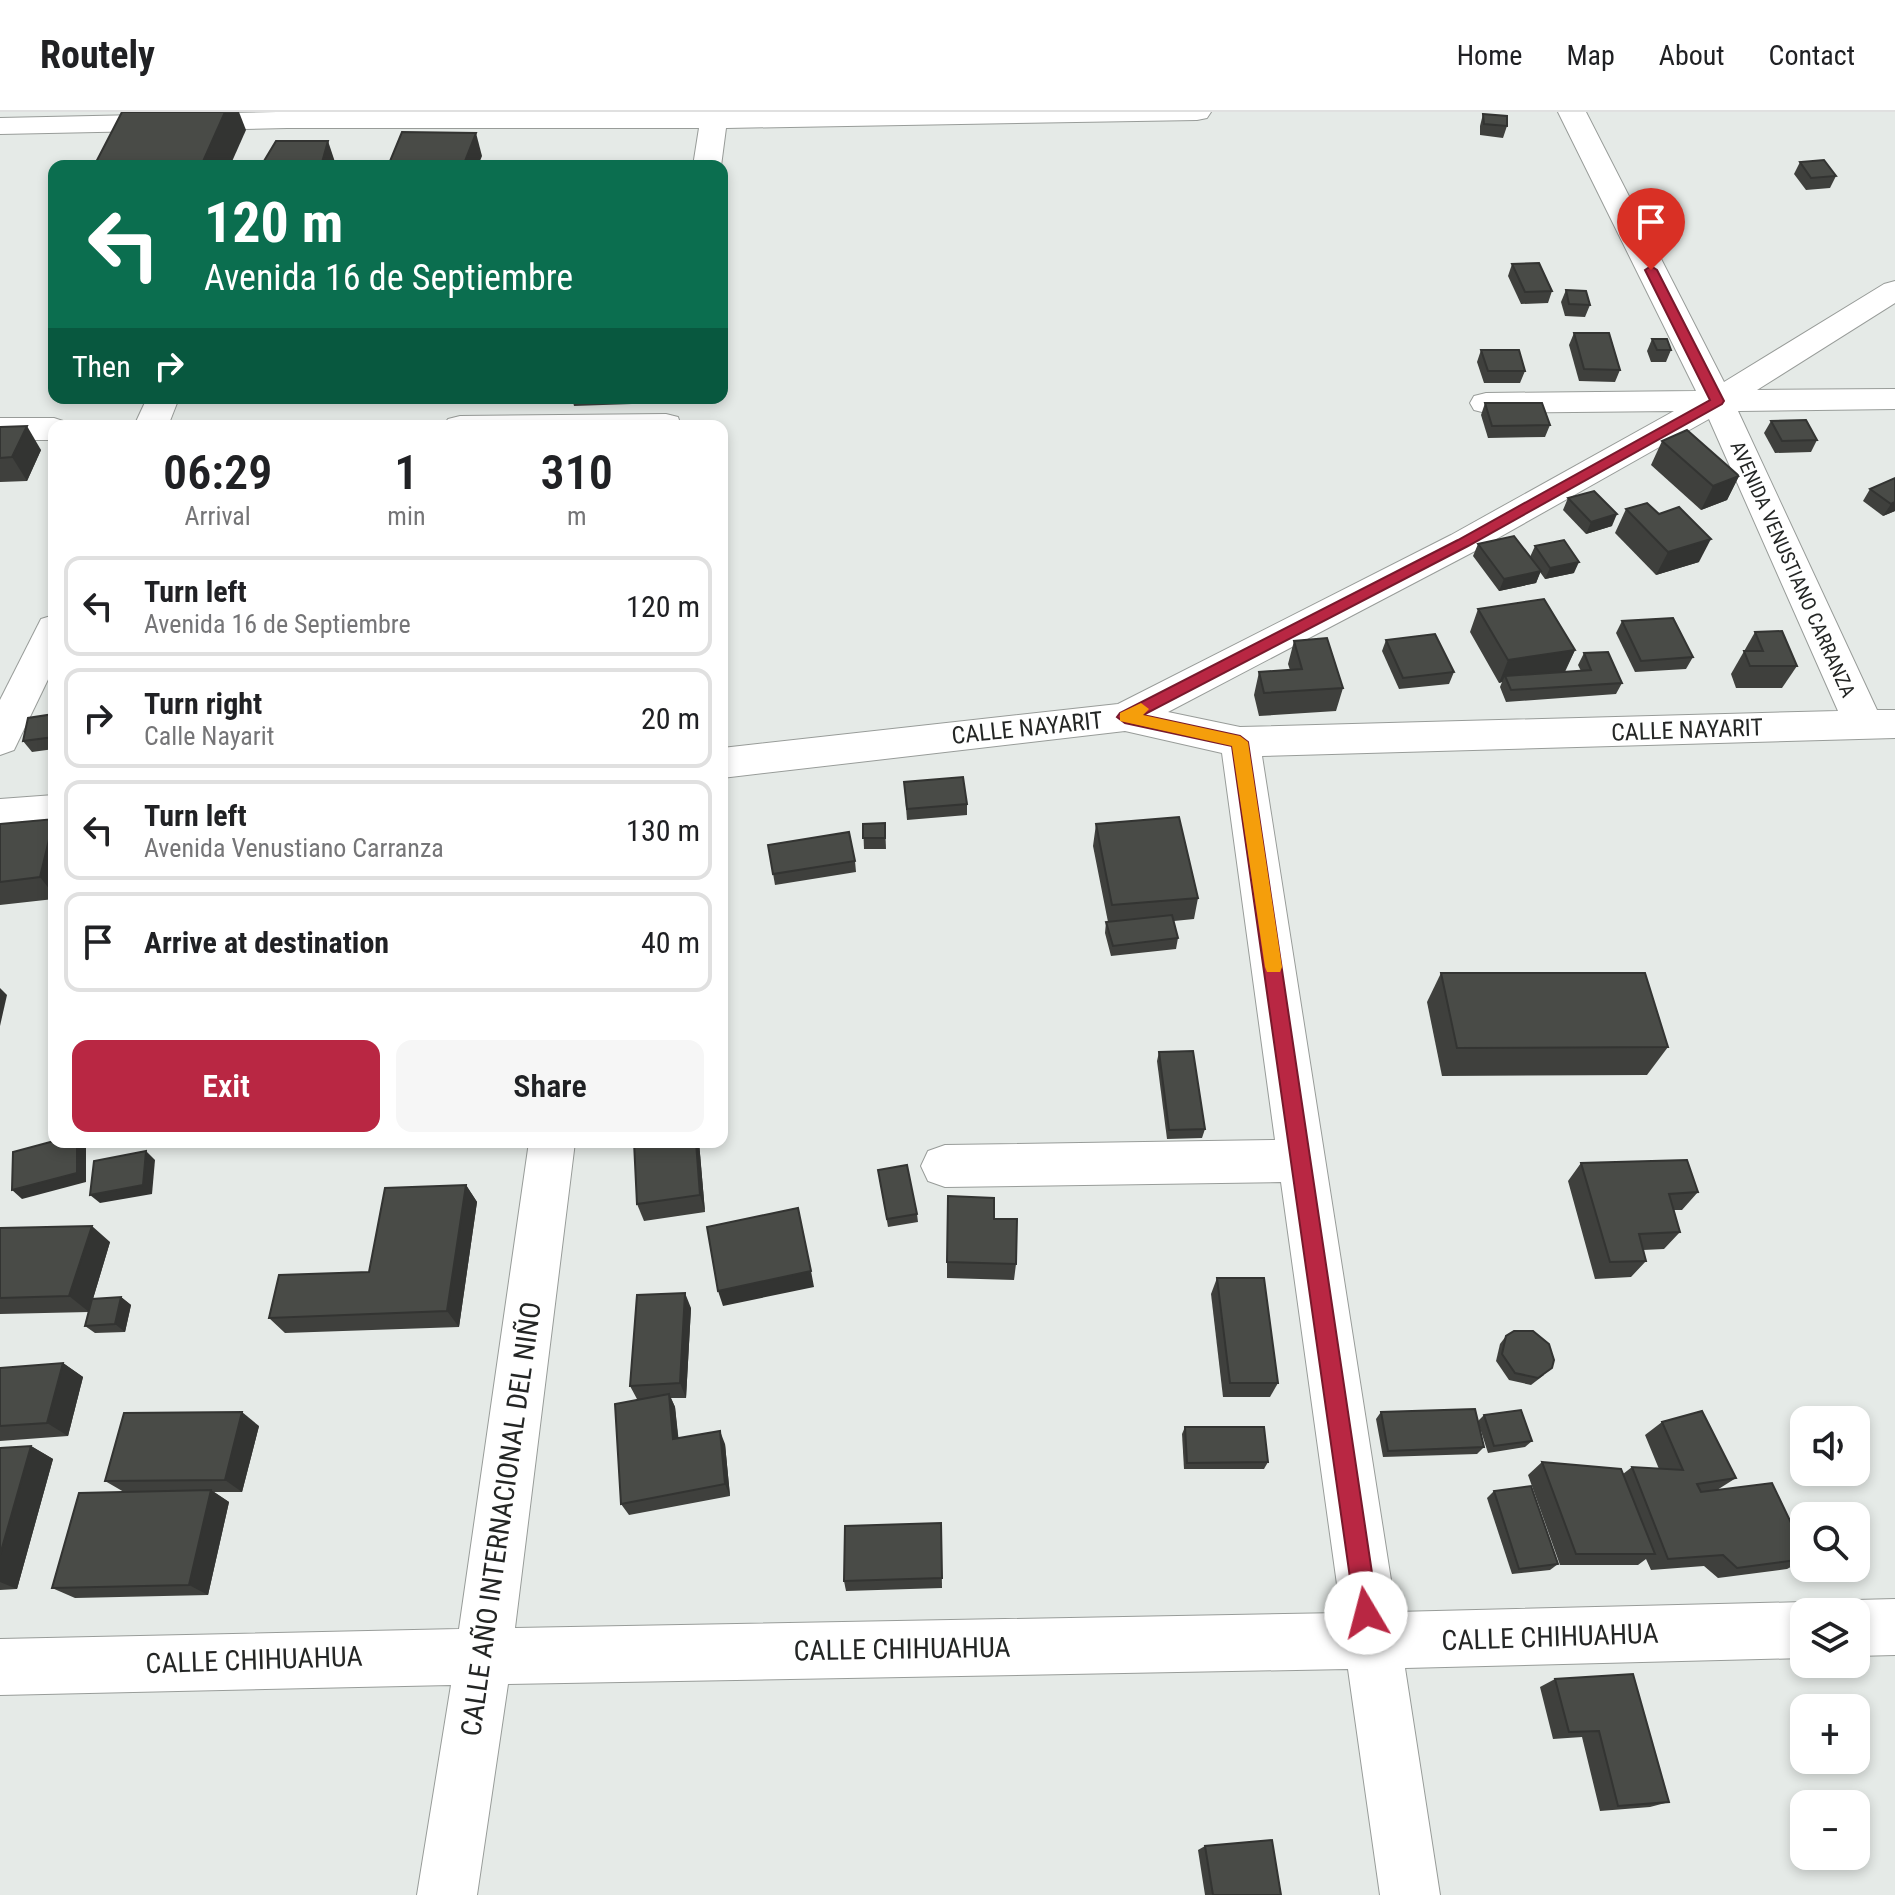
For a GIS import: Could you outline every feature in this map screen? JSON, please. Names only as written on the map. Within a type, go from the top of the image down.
[{"type":"street","points":[[0,126],[1197,112]]},
{"type":"street","name":"AVENIDA VENUSTIANO CARRANZA","points":[[1572,112],[1880,724]]},
{"type":"street","points":[[708,160],[715,116]]},
{"type":"street","name":"CALLE NAYARIT","points":[[1125,717],[1463,543],[1717,401],[1895,290]]},
{"type":"street","points":[[1486,403],[1895,399]]},
{"type":"street","points":[[584,420],[667,416]]},
{"type":"street","points":[[0,429],[48,429]]},
{"type":"street","points":[[0,740],[48,640]]},
{"type":"street","name":"CALLE NAYARIT","points":[[728,762],[1125,717],[1240,742],[1880,724]]},
{"type":"street","points":[[1240,742],[1410,1895]]},
{"type":"street","points":[[0,815],[48,811]]},
{"type":"street","name":"CALLE AÑO INTERNACIONAL DEL NIÑO","points":[[447,1895],[484,1654],[551,1148]]},
{"type":"street","points":[[945,1166],[1302,1161]]},
{"type":"street","points":[[1870,1628],[1895,1627]]},
{"type":"street","name":"CALLE CHIHUAHUA","points":[[0,1667],[484,1654],[1371,1643],[1790,1630]]},
{"type":"building","points":[[122,112],[225,112],[204,160],[97,160]]},
{"type":"building","points":[[1483,114],[1507,116],[1507,126],[1484,124]]},
{"type":"building","points":[[402,132],[476,133],[465,160],[390,160]]},
{"type":"building","points":[[276,141],[328,141],[323,160],[265,160]]},
{"type":"building","points":[[1824,160],[1836,176],[1811,178],[1800,162]]},
{"type":"building","points":[[1539,263],[1552,291],[1525,292],[1512,264]]},
{"type":"building","points":[[1566,290],[1586,291],[1590,305],[1569,304]]},
{"type":"building","points":[[1574,333],[1609,333],[1620,370],[1584,369]]},
{"type":"building","points":[[1652,339],[1667,339],[1671,350],[1657,350]]},
{"type":"building","points":[[1481,350],[1519,350],[1525,371],[1488,371]]},
{"type":"building","points":[[1485,403],[1542,403],[1550,425],[1492,426]]},
{"type":"building","points":[[1806,420],[1817,440],[1782,441],[1771,421]]},
{"type":"building","points":[[27,426],[12,457],[0,458],[0,427]]},
{"type":"building","points":[[1687,430],[1739,476],[1713,486],[1662,441]]},
{"type":"building","points":[[1895,478],[1895,502],[1891,504],[1870,489]]},
{"type":"building","points":[[1594,491],[1617,514],[1591,522],[1568,498]]},
{"type":"building","points":[[1647,503],[1659,514],[1679,507],[1711,539],[1668,552],[1626,509]]},
{"type":"building","points":[[1514,536],[1541,571],[1504,579],[1478,544]]},
{"type":"building","points":[[1564,540],[1579,562],[1550,568],[1535,546]]},
{"type":"building","points":[[1544,599],[1575,650],[1508,660],[1478,609]]},
{"type":"building","points":[[1673,618],[1693,657],[1641,661],[1622,621]]},
{"type":"building","points":[[1782,631],[1797,666],[1750,666],[1744,651],[1763,651],[1755,632]]},
{"type":"building","points":[[1435,634],[1454,672],[1403,678],[1386,640]]},
{"type":"building","points":[[1327,638],[1343,688],[1264,693],[1259,672],[1302,669],[1294,641]]},
{"type":"building","points":[[1608,652],[1622,683],[1511,690],[1505,676],[1591,670],[1584,653]]},
{"type":"building","points":[[48,715],[48,738],[23,741],[28,718]]},
{"type":"building","points":[[963,777],[967,804],[907,809],[904,782]]},
{"type":"building","points":[[1179,817],[1198,898],[1112,905],[1096,824]]},
{"type":"building","points":[[48,820],[48,844],[40,877],[0,882],[0,824]]},
{"type":"building","points":[[885,823],[885,838],[863,838],[863,824]]},
{"type":"building","points":[[849,832],[855,861],[773,874],[768,845]]},
{"type":"building","points":[[1172,915],[1178,938],[1113,946],[1106,922]]},
{"type":"building","points":[[1441,973],[1645,973],[1668,1047],[1457,1048]]},
{"type":"building","points":[[1193,1051],[1205,1129],[1169,1130],[1159,1052]]},
{"type":"building","points":[[48,1143],[48,1148],[77,1148],[77,1173],[12,1190],[13,1152]]},
{"type":"building","points":[[634,1148],[696,1148],[700,1195],[637,1204]]},
{"type":"building","points":[[146,1151],[143,1185],[90,1195],[94,1161]]},
{"type":"building","points":[[1687,1160],[1698,1192],[1669,1194],[1680,1232],[1639,1234],[1646,1261],[1610,1262],[1581,1163]]},
{"type":"building","points":[[907,1165],[917,1214],[887,1219],[878,1170]]},
{"type":"building","points":[[466,1185],[447,1311],[269,1318],[279,1275],[369,1272],[385,1188]]},
{"type":"building","points":[[948,1196],[994,1198],[994,1219],[1017,1219],[1016,1264],[947,1262]]},
{"type":"building","points":[[798,1208],[811,1271],[718,1291],[707,1227]]},
{"type":"building","points":[[92,1226],[69,1296],[0,1298],[0,1228]]},
{"type":"building","points":[[1217,1278],[1264,1278],[1278,1383],[1230,1383]]},
{"type":"building","points":[[685,1293],[680,1383],[630,1386],[637,1295]]},
{"type":"building","points":[[121,1297],[115,1324],[85,1326],[92,1299]]},
{"type":"building","points":[[1514,1331],[1533,1331],[1549,1344],[1554,1360],[1552,1368],[1538,1378],[1515,1373],[1502,1354],[1506,1336]]},
{"type":"building","points":[[63,1363],[47,1423],[0,1426],[0,1368]]},
{"type":"building","points":[[669,1394],[673,1439],[720,1431],[725,1484],[621,1504],[615,1404]]},
{"type":"building","points":[[1475,1409],[1484,1447],[1388,1451],[1381,1412]]},
{"type":"building","points":[[1521,1410],[1532,1441],[1494,1446],[1484,1415]]},
{"type":"building","points":[[1702,1411],[1736,1478],[1697,1484],[1701,1492],[1772,1483],[1790,1521],[1790,1561],[1737,1568],[1723,1555],[1668,1559],[1632,1467],[1683,1470],[1662,1422]]},
{"type":"building","points":[[242,1412],[225,1480],[105,1481],[124,1413]]},
{"type":"building","points":[[1185,1427],[1264,1427],[1268,1462],[1187,1463]]},
{"type":"building","points":[[31,1446],[0,1555],[0,1448]]},
{"type":"building","points":[[1542,1462],[1621,1469],[1655,1554],[1576,1554]]},
{"type":"building","points":[[1531,1486],[1558,1564],[1519,1569],[1494,1491]]},
{"type":"building","points":[[211,1490],[189,1585],[52,1588],[79,1493]]},
{"type":"building","points":[[941,1523],[942,1578],[844,1581],[845,1526]]},
{"type":"building","points":[[1633,1674],[1669,1802],[1618,1806],[1599,1731],[1569,1732],[1555,1679]]},
{"type":"building","points":[[1272,1840],[1281,1895],[1213,1895],[1205,1846]]},
{"type":"slow traffic","points":[[1141,709],[1125,717],[1240,742],[1274,967]]},
{"type":"route","points":[[1366,1613],[1240,742],[1125,717],[1463,543],[1717,401],[1651,270]]}]
